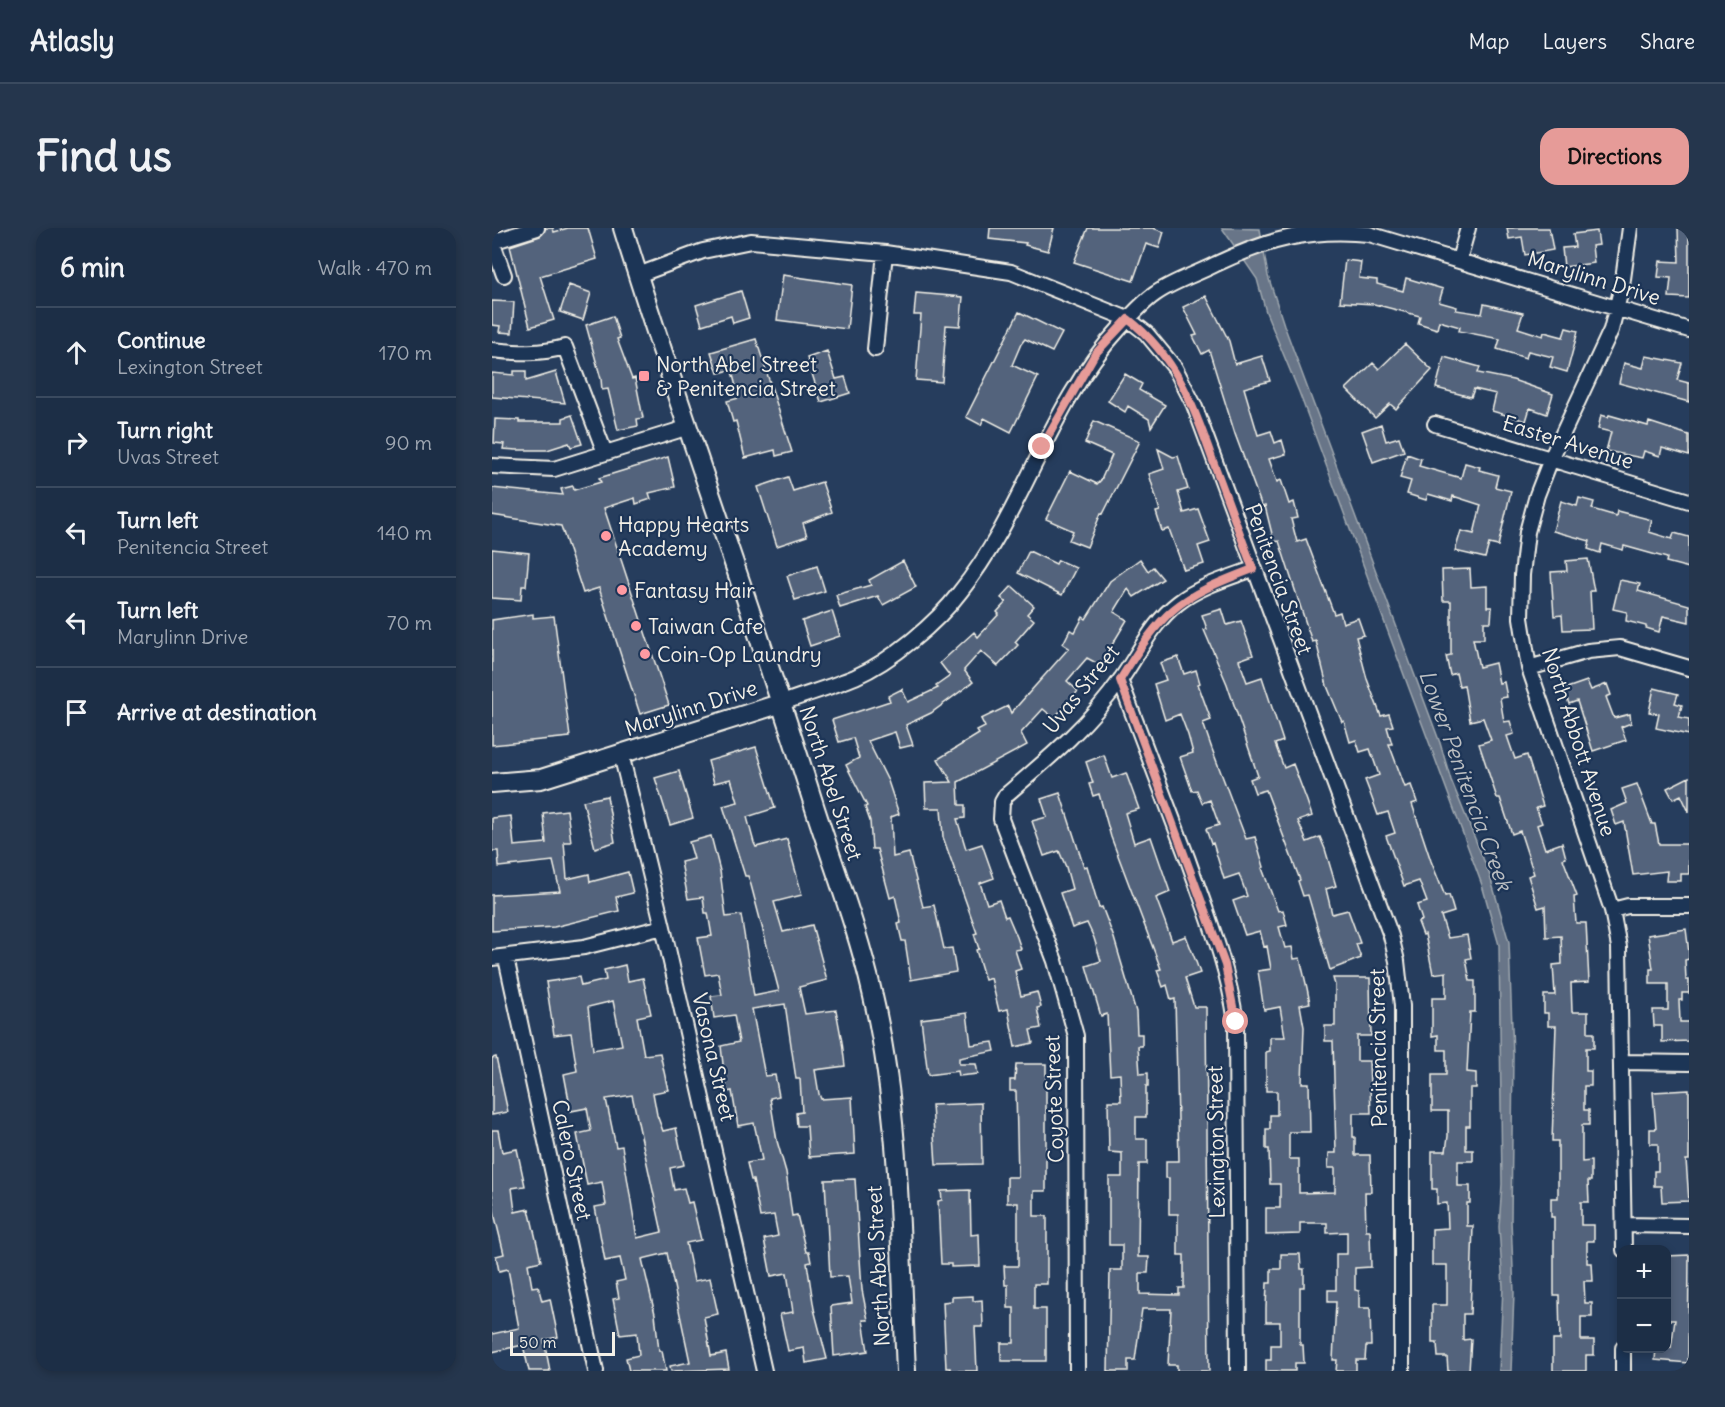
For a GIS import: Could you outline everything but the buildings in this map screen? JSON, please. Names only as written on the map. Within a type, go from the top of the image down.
[{"type":"main road","name":"North Abel Street","points":[[623,228],[859,941],[880,1035],[891,1107],[906,1371]]},
{"type":"main road","name":"Marylinn Drive","points":[[492,783],[541,778],[782,703]]},
{"type":"street","points":[[504,275],[492,241],[537,228]]},
{"type":"street","points":[[1459,260],[1468,228]]},
{"type":"street","name":"North Abbott Avenue","points":[[1624,1245],[1618,947],[1612,910],[1529,668],[1521,618],[1522,575],[1527,532],[1551,459],[1611,330],[1617,310],[1630,228]]},
{"type":"street","name":"Marylinn Drive","points":[[782,703],[856,676],[929,626],[960,593],[983,560],[1062,410],[1090,363],[1128,319],[1155,294],[1236,255],[1266,243],[1312,230],[1341,230],[1369,234],[1689,330]]},
{"type":"street","name":"Penitencia Street","points":[[638,275],[703,252],[751,241],[885,253],[1011,272],[1128,319],[1146,333],[1161,350],[1185,387],[1391,936],[1397,961],[1402,1006],[1402,1371]]},
{"type":"street","points":[[875,348],[885,253]]},
{"type":"street","points":[[492,350],[520,353],[544,352],[565,347],[604,453]]},
{"type":"street","name":"Easter Avenue","points":[[1435,424],[1689,501]]},
{"type":"street","points":[[492,466],[554,469],[688,427]]},
{"type":"street","name":"Uvas Street","points":[[1002,802],[1006,795],[1058,751],[1120,680],[1146,637],[1161,618],[1180,602],[1206,587],[1253,569]]},
{"type":"street","points":[[1529,668],[1588,651],[1620,648],[1689,668]]},
{"type":"street","name":"Lexington Street","points":[[1120,680],[1203,902],[1225,965],[1232,993],[1236,1022],[1238,1371]]},
{"type":"street","name":"Vasona Street","points":[[621,754],[663,927],[764,1371]]},
{"type":"street","name":"Coyote Street","points":[[1002,802],[1001,819],[1055,961],[1076,1036],[1077,1371]]},
{"type":"street","points":[[1612,910],[1628,906],[1689,906]]},
{"type":"street","points":[[499,958],[584,947],[663,927]]},
{"type":"street","name":"Calero Street","points":[[499,958],[596,1371]]},
{"type":"street","points":[[1622,1062],[1689,1063]]},
{"type":"street","points":[[1624,1225],[1689,1226]]},
{"type":"street","points":[[1623,1353],[1623,1371]]},
{"type":"water","points":[[1222,228],[1260,229],[1268,276],[1284,325],[1440,743],[1451,780],[1489,873],[1509,942],[1513,1056],[1511,1220],[1514,1293],[1511,1371],[1499,1371],[1503,1287],[1499,1227],[1502,1184],[1499,945],[1482,885],[1299,392],[1266,312],[1257,279]]},
{"type":"place","name":"North Abel Street & Penitencia Street","points":[[644,376]]},
{"type":"place","name":"Happy Hearts Academy","points":[[606,536]]},
{"type":"place","name":"Fantasy Hair","points":[[622,590]]},
{"type":"place","name":"Taiwan Cafe","points":[[636,626]]},
{"type":"place","name":"Coin-Op Laundry","points":[[645,654]]},
{"type":"route","points":[[1042,447],[1095,354],[1128,319],[1146,333],[1175,368],[1194,405],[1253,569],[1206,587],[1180,602],[1161,618],[1146,637],[1120,680],[1225,965],[1236,1022]]},
{"type":"water label","name":"Lower Penitencia Creek","points":[[1466,780]]}]
